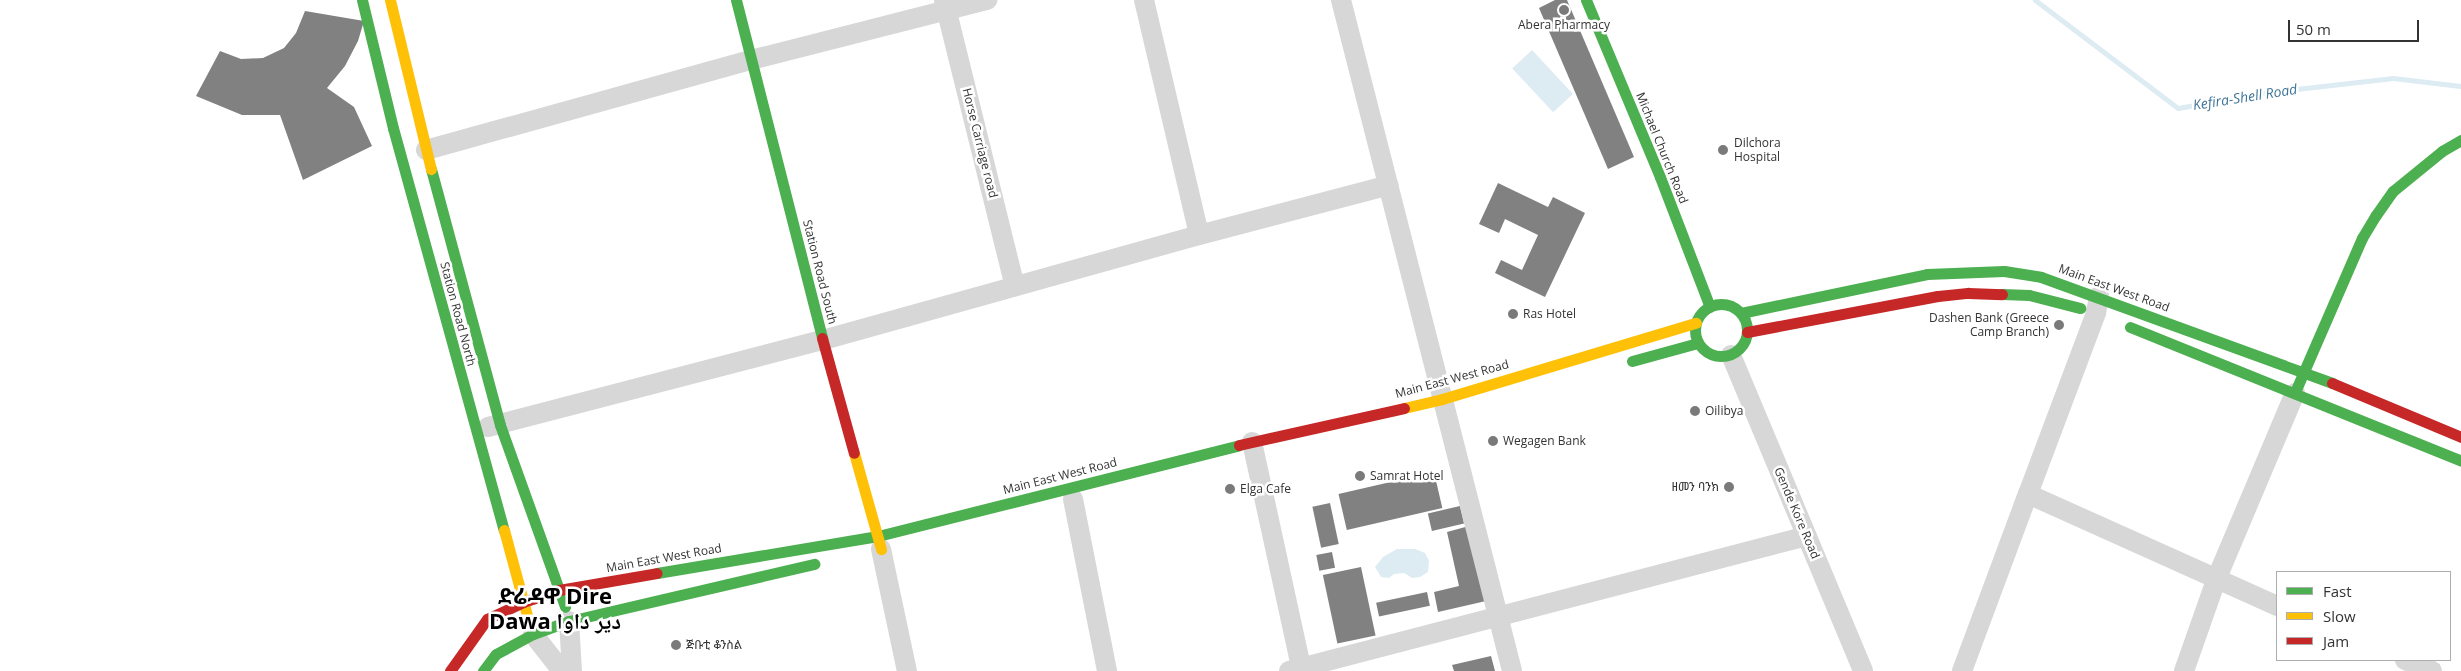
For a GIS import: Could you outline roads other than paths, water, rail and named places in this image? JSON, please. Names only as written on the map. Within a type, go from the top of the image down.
[{"type":"main road","name":"Station Road North","points":[[362,0],[393,128],[533,634]]},
{"type":"main road","name":"Station Road North","points":[[390,0],[426,150],[500,425],[569,621]]},
{"type":"main road","name":"Station Road South","points":[[736,0],[823,340],[881,546]]},
{"type":"main road","name":"Michael Church Road","points":[[1586,0],[1660,177],[1710,307]]},
{"type":"main road","points":[[2295,394],[2362,238],[2376,215],[2393,191],[2442,151],[2461,140]]},
{"type":"main road","name":"Main East West Road","points":[[1741,313],[1927,274],[2004,271],[2050,280],[2100,308]]},
{"type":"main road","name":"Main East West Road","points":[[1747,332],[1938,296],[1978,293],[2029,295],[2100,308],[2201,334],[2304,371],[2461,437]]},
{"type":"main road","points":[[1831,294],[1834,315]]},
{"type":"main road","points":[[1726,305],[1741,313],[1747,332],[1742,346],[1731,355],[1716,356],[1703,349],[1698,343],[1696,323],[1704,310],[1710,307],[1726,305]]},
{"type":"main road","name":"Main East West Road","points":[[1379,426],[1447,406],[1696,323]]},
{"type":"main road","points":[[2122,324],[2461,461]]},
{"type":"main road","points":[[2194,353],[2201,334]]},
{"type":"main road","points":[[1623,363],[1698,343]]},
{"type":"main road","name":"Main East West Road","points":[[450,671],[487,620],[523,602],[559,590],[881,546],[1447,406]]},
{"type":"main road","name":"Main East West Road","points":[[1015,514],[1121,487]]},
{"type":"main road","points":[[483,671],[496,654],[533,634],[569,621],[825,562]]},
{"type":"street","points":[[426,150],[946,6],[987,0]]},
{"type":"street","points":[[1144,0],[1199,234]]},
{"type":"street","points":[[1341,0],[1388,186],[1447,406],[1512,671]]},
{"type":"street","name":"Horse Carriage road","points":[[946,6],[1015,286]]},
{"type":"street","points":[[476,430],[823,340],[1199,234],[1388,186]]},
{"type":"street","points":[[1962,671],[2100,308]]},
{"type":"street","name":"Gende Kore Road","points":[[1731,355],[1863,671]]},
{"type":"street","points":[[2184,671],[2216,580],[2295,394]]},
{"type":"street","points":[[1255,452],[1297,670],[1808,536]]},
{"type":"street","points":[[2028,494],[2276,606]]},
{"type":"street","points":[[1073,499],[1107,671]]},
{"type":"street","points":[[881,546],[907,671]]},
{"type":"street","points":[[569,621],[572,671]]},
{"type":"street","points":[[533,634],[562,671]]},
{"type":"street","points":[[2407,661],[2432,671]]},
{"type":"waterway","name":"Kefira-Shell Road","points":[[2035,0],[2178,108],[2261,93],[2393,78],[2461,86]]},
{"type":"place","name":"Abera Pharmacy","points":[[1564,10]]},
{"type":"place","name":"Dilchora Hospital","points":[[1723,150]]},
{"type":"place","name":"Ras Hotel","points":[[1513,314]]},
{"type":"place","name":"Dashen Bank (Greece Camp Branch)","points":[[2059,325]]},
{"type":"place","name":"Oilibya","points":[[1695,411]]},
{"type":"place","name":"Wegagen Bank","points":[[1493,441]]},
{"type":"place","name":"Samrat Hotel","points":[[1360,476]]},
{"type":"place","name":"ዘመን ባንክ","points":[[1729,487]]},
{"type":"place","name":"Elga Cafe","points":[[1230,489]]},
{"type":"place","name":"ጅቡቲ ቆንስል","points":[[676,645]]},
{"type":"district","name":"ድሬዳዋ Dire Dawa دير داوا","points":[[555,608]]}]
